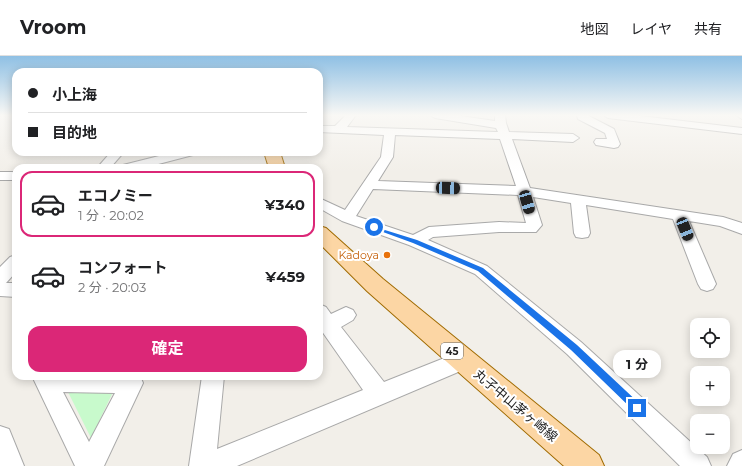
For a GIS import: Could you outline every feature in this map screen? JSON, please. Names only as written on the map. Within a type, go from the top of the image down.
[{"type":"main road","name":"丸子中山茅ヶ崎線","points":[[323,236],[344,258],[588,466]]},
{"type":"street","points":[[347,218],[387,157],[390,134]]},
{"type":"street","points":[[323,204],[347,218],[420,233],[499,227],[530,228],[534,225],[505,134]]},
{"type":"street","points":[[552,134],[573,138]]},
{"type":"street","points":[[600,142],[614,144],[611,134]]},
{"type":"street","points":[[107,164],[114,156]]},
{"type":"street","points":[[143,164],[174,156]]},
{"type":"street","points":[[0,176],[12,176]]},
{"type":"street","points":[[368,185],[524,191],[723,222],[742,229]]},
{"type":"street","points":[[578,199],[582,232]]},
{"type":"street","points":[[679,215],[707,284]]},
{"type":"street","points":[[420,233],[481,270],[574,348],[698,466]]},
{"type":"street","points":[[0,278],[12,265]]},
{"type":"street","points":[[0,289],[12,290]]},
{"type":"street","points":[[331,317],[379,394]]},
{"type":"street","points":[[213,380],[218,463],[462,360]]},
{"type":"street","points":[[45,380],[90,466]]},
{"type":"street","points":[[66,380],[132,383],[90,466]]},
{"type":"street","points":[[0,438],[12,466]]},
{"type":"green space","points":[[67,390],[113,392],[91,438]]},
{"type":"place","name":"Kadoya","points":[[387,255]]},
{"type":"route","points":[[374,227],[415,241],[481,270],[574,348],[637,408]]}]
